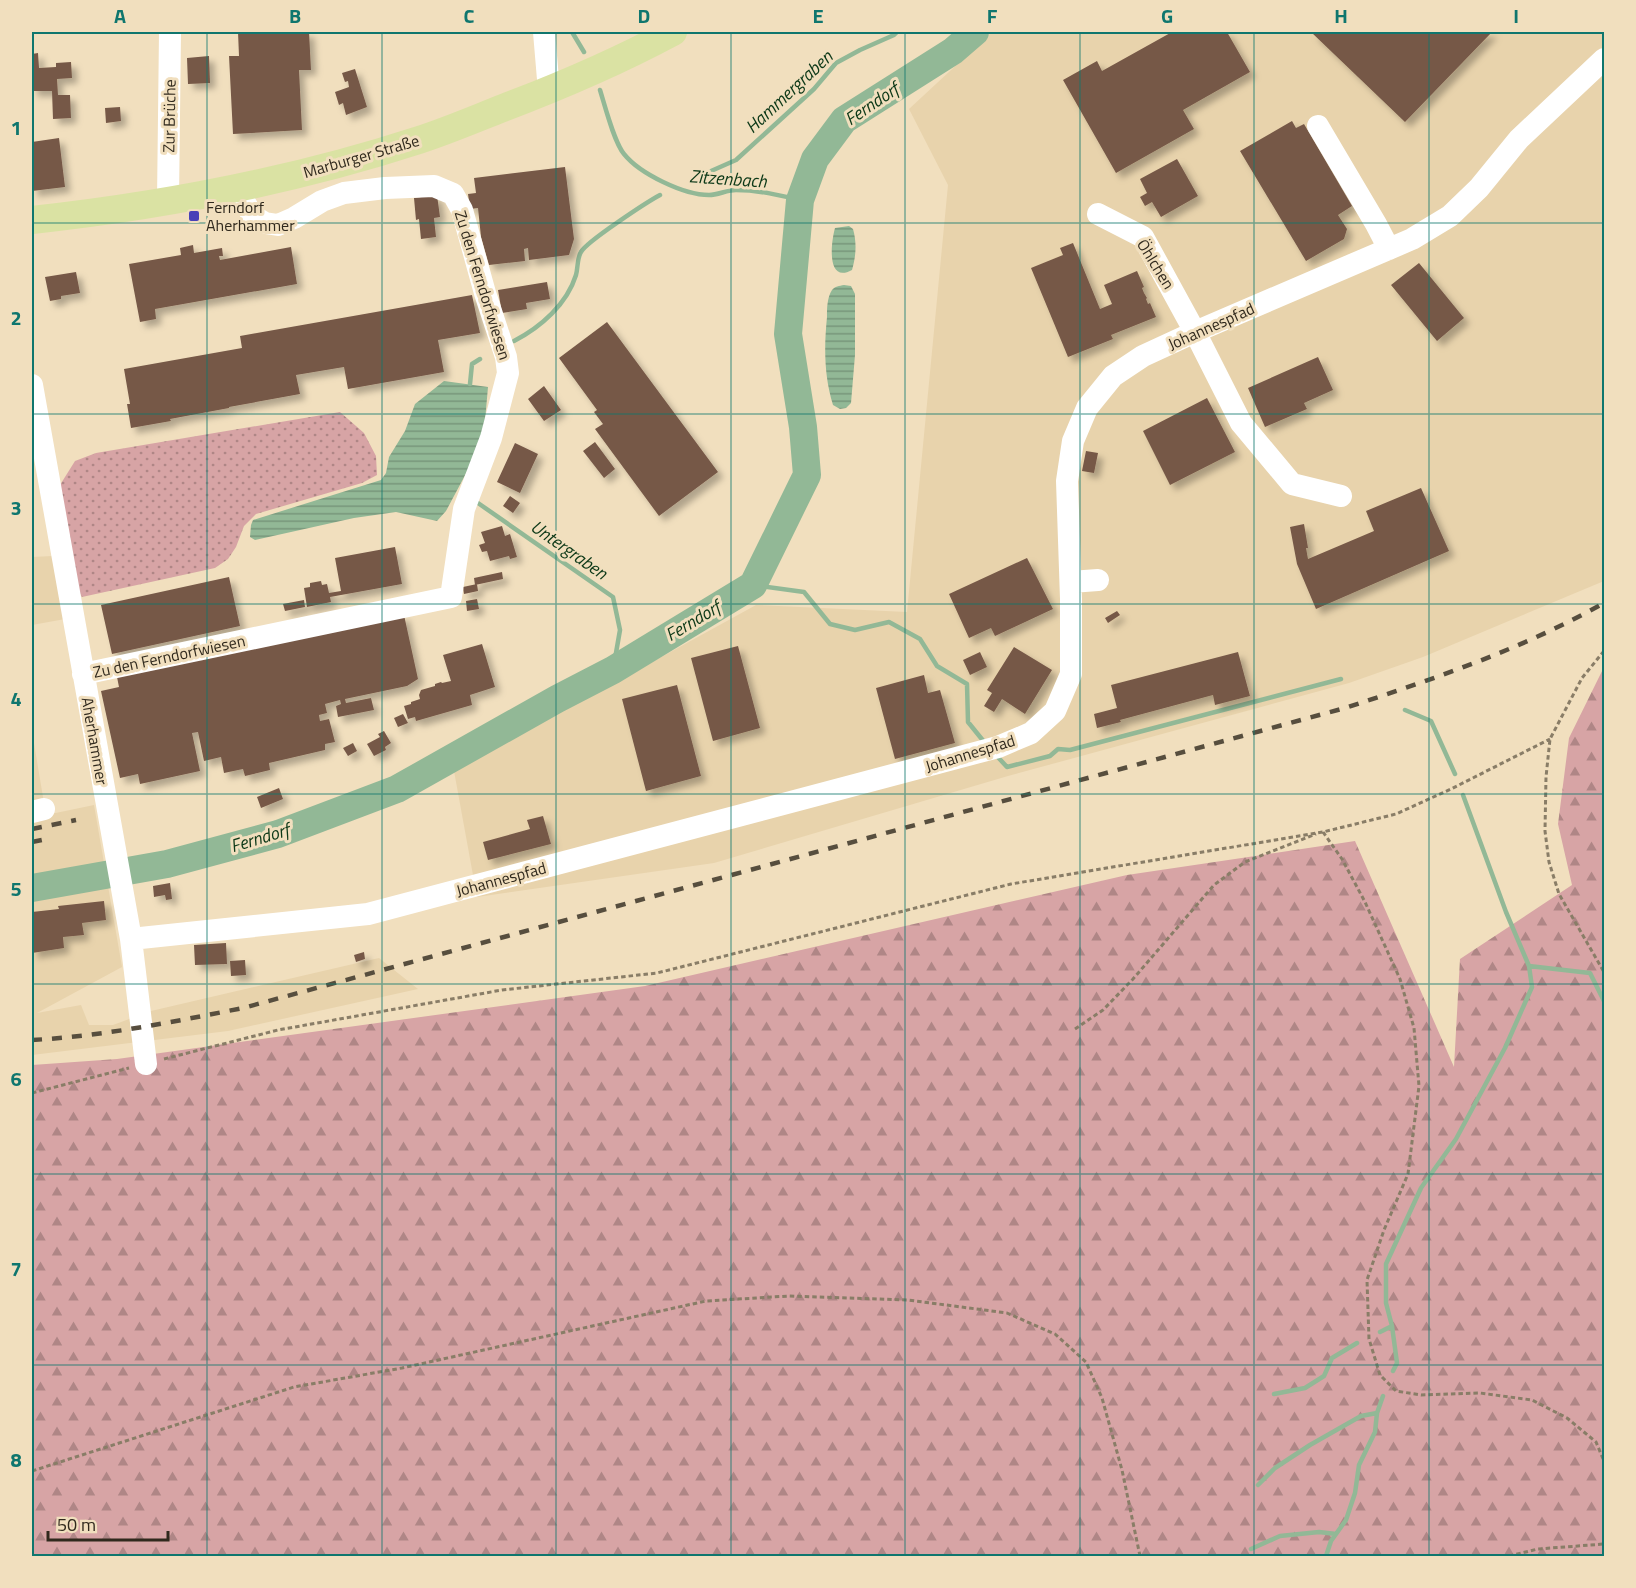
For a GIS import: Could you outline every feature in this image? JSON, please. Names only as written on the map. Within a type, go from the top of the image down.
[{"type":"main road","name":"Marburger Straße","points":[[32,220],[83,214],[236,188],[334,165],[420,140],[549,91],[674,32]]},
{"type":"street","name":"Zur Brüche","points":[[168,200],[170,32]]},
{"type":"street","points":[[544,32],[549,91]]},
{"type":"street","name":"Johannespfad","points":[[130,939],[368,914],[988,749],[1031,733],[1055,711],[1071,674],[1071,582],[1067,481],[1073,441],[1087,408],[1113,376],[1143,356],[1413,239],[1450,216],[1479,188],[1519,139],[1605,59]]},
{"type":"street","points":[[1318,126],[1389,249]]},
{"type":"street","name":"Zu den Ferndorfwiesen","points":[[83,674],[451,597],[464,509],[491,438],[508,373],[506,357],[462,210],[453,194],[434,186],[385,188],[344,193],[322,201],[278,225],[265,223],[252,215],[236,188]]},
{"type":"street","name":"Öhlchen","points":[[1098,214],[1143,237],[1241,423],[1292,484],[1341,496]]},
{"type":"street","name":"Aherhammer","points":[[32,385],[130,939],[146,1064]]},
{"type":"street","points":[[1071,582],[1098,580]]},
{"type":"path","points":[[1605,651],[1582,678],[1550,739],[1545,777],[1545,831],[1549,862],[1559,894],[1605,972]]},
{"type":"path","points":[[32,1093],[278,1030],[502,990],[657,974],[1011,884],[1323,832],[1396,814],[1550,739]]},
{"type":"path","points":[[1075,1029],[1103,1010],[1133,979],[1214,885],[1245,862],[1323,832]]},
{"type":"path","points":[[1323,832],[1365,902],[1400,979],[1414,1028],[1419,1086],[1408,1174],[1366,1280],[1369,1339],[1380,1375],[1396,1391],[1421,1395],[1480,1393],[1532,1400],[1567,1418],[1596,1442],[1605,1461]]},
{"type":"path","points":[[32,1471],[294,1387],[402,1368],[706,1301],[789,1296],[908,1300],[1007,1313],[1055,1334],[1086,1362],[1102,1398],[1122,1470],[1140,1557]]},
{"type":"path","points":[[1509,1557],[1538,1549],[1605,1544]]},
{"type":"shaded area","points":[[992,32],[1604,32],[1604,581],[1423,657],[1349,683],[1008,776],[714,863],[477,897],[454,771],[756,605],[907,612],[948,185],[909,109]]},
{"type":"shaded area","points":[[849,226],[853,229],[855,255],[852,270],[844,273],[834,267],[832,242],[835,228]]},
{"type":"shaded area","points":[[844,285],[851,286],[855,294],[855,355],[851,403],[846,408],[840,409],[833,405],[830,394],[826,372],[825,339],[829,296],[834,288]]},
{"type":"shaded area","points":[[444,381],[488,387],[485,421],[478,451],[446,511],[437,521],[396,512],[354,518],[255,540],[250,537],[253,520],[381,480],[386,473],[389,457],[405,431],[415,404]]},
{"type":"shaded area","points":[[53,556],[65,619],[32,625],[32,557]]},
{"type":"shaded area","points":[[32,731],[46,815],[94,805],[122,967],[37,1013],[81,1005],[89,1025],[113,1025],[151,1011],[379,958],[418,989],[228,1031],[32,1055]]},
{"type":"green space","points":[[340,412],[364,433],[376,456],[377,475],[362,483],[256,514],[244,526],[236,547],[228,559],[215,568],[82,597],[79,592],[60,485],[75,461],[96,453]]},
{"type":"green space","points":[[1604,667],[1604,1556],[32,1556],[32,1065],[117,1059],[645,986],[1127,875],[1355,841],[1454,1067],[1460,959],[1572,885],[1558,824],[1569,738]]},
{"type":"building","points":[[238,32],[309,32],[311,70],[299,70],[302,130],[233,134],[229,56],[239,56]]},
{"type":"building","points":[[1172,32],[1227,32],[1250,72],[1183,110],[1194,129],[1116,173],[1063,80],[1097,61],[1102,71]]},
{"type":"building","points":[[1311,32],[1492,32],[1405,122]]},
{"type":"building","points":[[38,53],[39,68],[56,67],[56,63],[71,62],[72,78],[57,79],[58,95],[70,95],[71,118],[53,119],[52,91],[32,91],[32,54]]},
{"type":"building","points":[[209,56],[210,83],[188,84],[187,58]]},
{"type":"building","points":[[355,69],[367,107],[346,115],[343,103],[339,105],[335,92],[349,87],[342,73]]},
{"type":"building","points":[[120,107],[121,121],[106,123],[105,108]]},
{"type":"building","points":[[1292,121],[1296,128],[1304,124],[1352,206],[1338,215],[1347,229],[1344,239],[1306,261],[1240,151]]},
{"type":"building","points":[[59,138],[65,187],[32,191],[32,142]]},
{"type":"building","points":[[1177,159],[1198,196],[1161,217],[1152,202],[1145,206],[1140,197],[1147,193],[1140,179]]},
{"type":"building","points":[[565,167],[574,239],[569,255],[529,260],[528,248],[524,249],[525,261],[489,265],[481,237],[478,208],[470,209],[468,194],[476,193],[474,178]]},
{"type":"building","points":[[437,195],[440,217],[434,218],[436,237],[421,239],[414,198]]},
{"type":"building","points":[[1073,243],[1100,309],[1112,304],[1104,285],[1137,271],[1148,304],[1150,303],[1156,317],[1111,335],[1113,339],[1068,357],[1031,268],[1063,255],[1060,248]]},
{"type":"building","points":[[193,245],[194,253],[222,248],[223,256],[219,256],[220,260],[291,247],[297,284],[155,309],[156,319],[140,322],[129,264],[181,255],[180,248]]},
{"type":"building","points":[[1419,263],[1464,318],[1437,341],[1391,285]]},
{"type":"building","points":[[76,272],[80,293],[61,296],[61,299],[50,301],[45,277]]},
{"type":"building","points":[[547,282],[550,299],[526,303],[527,309],[502,313],[498,290]]},
{"type":"building","points":[[472,295],[480,333],[438,340],[444,372],[348,389],[344,367],[296,375],[300,394],[131,428],[127,404],[130,404],[124,369],[242,348],[240,336]]},
{"type":"building","points":[[607,322],[718,472],[659,516],[595,429],[603,424],[594,412],[597,410],[559,358]]},
{"type":"building","points":[[1318,357],[1333,390],[1304,403],[1307,409],[1265,427],[1248,388]]},
{"type":"building","points":[[544,386],[561,410],[544,421],[528,399]]},
{"type":"building","points":[[1207,398],[1235,452],[1170,485],[1143,431]]},
{"type":"building","points":[[595,442],[615,469],[604,478],[583,451]]},
{"type":"building","points":[[515,443],[538,454],[520,493],[497,482]]},
{"type":"building","points":[[1086,451],[1098,453],[1094,473],[1082,471]]},
{"type":"building","points":[[1421,488],[1449,551],[1316,609],[1297,564],[1290,527],[1304,524],[1308,559],[1374,531],[1366,511]]},
{"type":"building","points":[[510,496],[520,503],[513,513],[503,506]]},
{"type":"building","points":[[502,526],[505,536],[510,534],[517,557],[510,559],[509,556],[490,561],[487,551],[482,552],[479,545],[485,543],[481,532]]},
{"type":"building","points":[[395,547],[402,584],[330,597],[331,602],[307,607],[304,588],[310,587],[310,583],[321,581],[322,585],[327,584],[329,593],[341,591],[335,558]]},
{"type":"building","points":[[1027,558],[1053,609],[995,636],[991,628],[969,638],[949,594]]},
{"type":"building","points":[[502,572],[503,579],[475,585],[474,578]]},
{"type":"building","points":[[229,577],[240,626],[112,654],[101,605]]},
{"type":"building","points":[[477,584],[478,591],[464,594],[463,587]]},
{"type":"building","points":[[477,599],[479,609],[467,611],[466,601]]},
{"type":"building","points":[[304,600],[305,607],[285,611],[283,604]]},
{"type":"building","points":[[1117,611],[1120,615],[1108,623],[1105,618]]},
{"type":"building","points":[[404,615],[418,679],[407,686],[345,699],[346,703],[371,698],[374,710],[338,717],[336,706],[341,704],[340,700],[325,704],[327,713],[319,715],[320,721],[329,719],[335,742],[325,744],[325,750],[269,763],[270,770],[245,776],[243,769],[224,773],[221,757],[204,761],[198,732],[192,733],[200,771],[140,784],[138,774],[120,778],[101,691],[119,687],[117,677]]},
{"type":"building","points":[[482,644],[495,687],[470,695],[472,705],[416,721],[415,717],[408,719],[404,706],[420,699],[421,690],[441,682],[451,681],[443,655]]},
{"type":"building","points":[[738,646],[760,728],[713,741],[691,658]]},
{"type":"building","points":[[1014,647],[1052,670],[1025,714],[1002,699],[994,712],[984,706],[992,693],[987,690]]},
{"type":"building","points":[[980,652],[987,667],[970,675],[963,660]]},
{"type":"building","points":[[1238,652],[1250,696],[1215,705],[1213,695],[1097,728],[1094,714],[1117,708],[1111,685]]},
{"type":"building","points":[[924,675],[928,693],[940,690],[955,743],[895,759],[876,688]]},
{"type":"building","points":[[677,685],[701,776],[646,791],[622,699]]},
{"type":"building","points":[[403,714],[408,723],[398,727],[394,718]]},
{"type":"building","points":[[384,731],[391,743],[385,747],[386,750],[374,756],[367,744],[380,737],[378,734]]},
{"type":"building","points":[[353,743],[357,751],[348,756],[343,748]]},
{"type":"building","points":[[279,788],[283,799],[261,808],[257,797]]},
{"type":"building","points":[[543,816],[551,844],[488,860],[483,842],[530,829],[527,820]]},
{"type":"building","points":[[170,883],[172,899],[166,900],[165,895],[154,897],[153,886]]},
{"type":"building","points":[[104,901],[106,920],[82,923],[84,935],[63,937],[64,948],[32,953],[32,912],[59,909],[58,906]]},
{"type":"building","points":[[226,943],[227,964],[195,965],[194,945]]},
{"type":"building","points":[[364,952],[365,959],[356,962],[354,955]]},
{"type":"building","points":[[245,960],[246,975],[231,976],[230,961]]},
{"type":"waterway","name":"Zitzenbach","points":[[572,32],[584,52]]},
{"type":"waterway","name":"Hammergraben","points":[[702,175],[736,160],[814,89],[836,63],[897,32]]},
{"type":"waterway","name":"Ferndorf","points":[[32,888],[167,864],[278,834],[397,789],[613,670],[753,585],[807,475],[803,427],[788,334],[800,200],[815,159],[844,120],[953,51],[975,32]]},
{"type":"waterway","name":"Zitzenbach","points":[[600,90],[620,148],[631,162],[651,176],[675,187],[699,194],[712,195],[744,190],[800,200]]},
{"type":"waterway","name":"Hammergraben","points":[[514,341],[543,322],[560,305],[572,286],[578,260],[585,247],[660,195]]},
{"type":"waterway","points":[[470,384],[472,364],[480,359]]},
{"type":"waterway","name":"Untergraben","points":[[478,503],[613,597],[620,630],[613,670]]},
{"type":"waterway","points":[[753,585],[804,592],[830,624],[855,630],[889,622],[920,639],[937,666],[967,684],[968,722],[985,743]]},
{"type":"waterway","points":[[995,754],[1007,767],[1050,756],[1058,749],[1070,750],[1341,679]]},
{"type":"waterway","points":[[1405,710],[1431,721],[1455,774]]},
{"type":"waterway","points":[[1463,795],[1506,912],[1529,966],[1590,973],[1604,1001]]},
{"type":"waterway","points":[[1393,1371],[1397,1363],[1386,1303],[1386,1264],[1421,1188],[1456,1139],[1505,1048],[1532,987],[1529,966]]},
{"type":"waterway","points":[[1380,1332],[1392,1326]]},
{"type":"waterway","points":[[1274,1394],[1305,1388],[1324,1376],[1332,1358],[1357,1343]]},
{"type":"waterway","points":[[1326,1556],[1331,1541],[1346,1520],[1355,1493],[1359,1465],[1375,1432],[1377,1413],[1383,1396]]},
{"type":"waterway","points":[[1258,1485],[1275,1468],[1310,1445],[1361,1416],[1377,1413]]},
{"type":"waterway","points":[[1251,1549],[1280,1536],[1319,1532],[1336,1534]]},
{"type":"railway","points":[[32,1040],[112,1032],[243,1008],[1345,708],[1509,649],[1604,603]]},
{"type":"railway","points":[[32,829],[76,820]]},
{"type":"railway","points":[[32,842],[51,838]]},
{"type":"place","name":"Ferndorf Aherhammer","points":[[194,216]]}]
